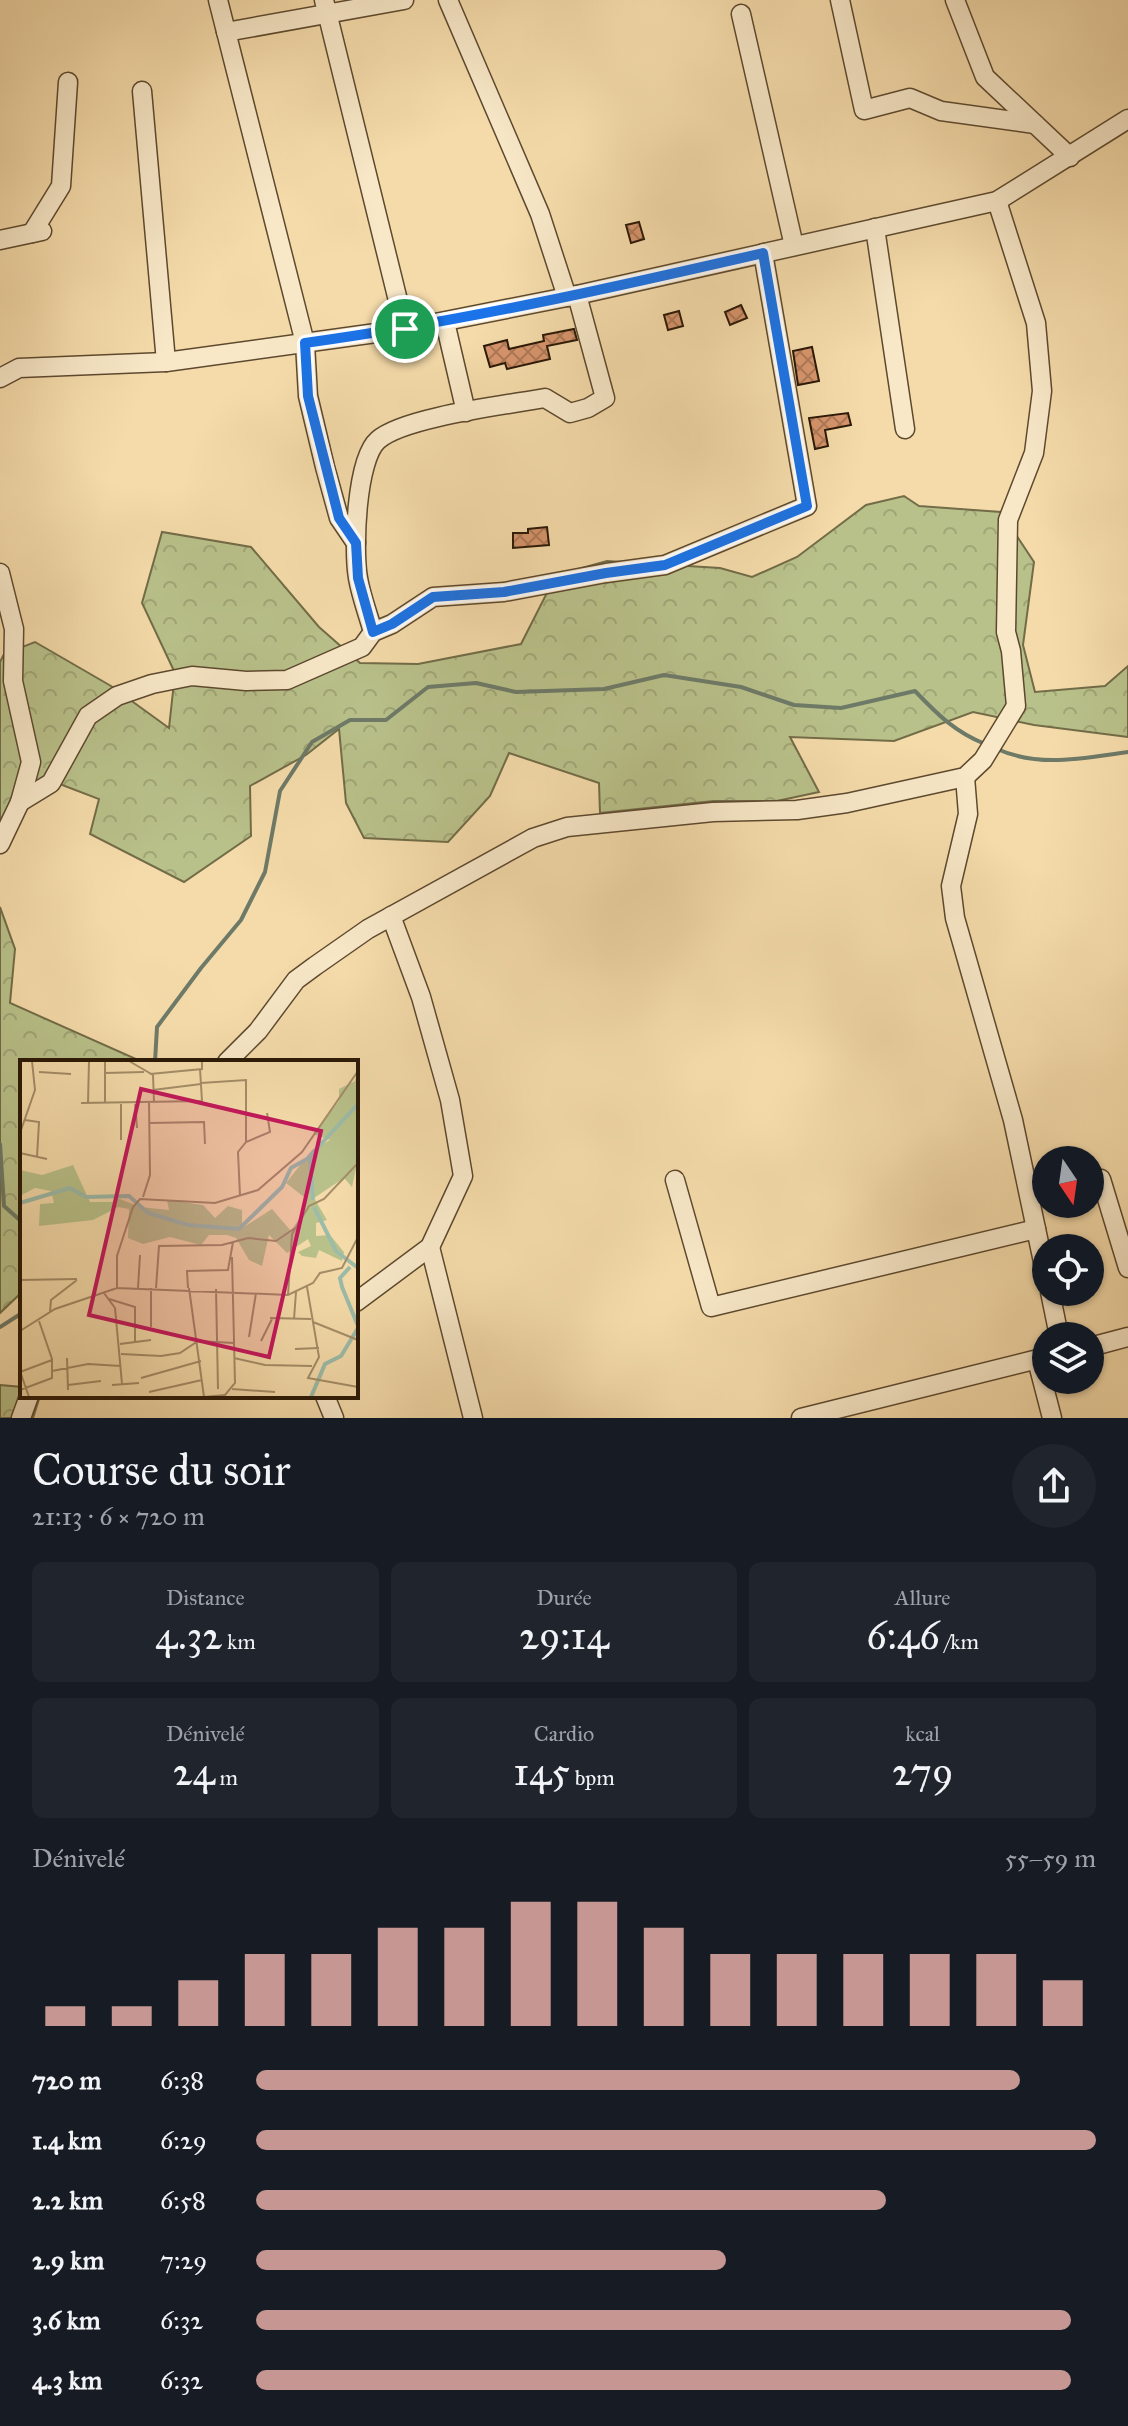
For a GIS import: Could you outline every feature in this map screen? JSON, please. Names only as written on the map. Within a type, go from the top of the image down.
[{"type":"street","points":[[218,0],[305,343],[308,396],[325,467],[339,518],[356,543]]},
{"type":"street","points":[[226,32],[325,7],[404,0]]},
{"type":"street","points":[[373,632],[358,578],[356,543],[365,460],[377,440],[404,426],[466,412],[545,398],[570,413],[588,408],[605,398],[572,296],[540,214],[448,0]]},
{"type":"street","points":[[840,0],[864,110],[910,98],[941,111],[1035,124]]},
{"type":"street","points":[[955,0],[985,77],[1070,157]]},
{"type":"street","points":[[325,7],[405,329]]},
{"type":"street","points":[[741,14],[794,246]]},
{"type":"street","points":[[0,240],[38,232],[61,186],[68,82]]},
{"type":"street","points":[[142,91],[166,362]]},
{"type":"street","points":[[0,378],[19,368],[166,362],[445,322],[997,201],[1128,119]]},
{"type":"street","points":[[229,1060],[258,1031],[296,980],[368,929],[533,838],[567,827],[713,812],[797,810],[904,792],[965,777],[983,760],[1016,706],[1011,651],[1006,632],[1008,520],[1034,453],[1042,391],[1036,323],[997,201]]},
{"type":"street","points":[[875,228],[905,429]]},
{"type":"street","points":[[20,802],[51,783],[88,716],[117,696],[152,684],[192,676],[246,681],[287,680],[362,647],[373,632],[392,624],[433,597],[504,592],[665,565],[807,506],[763,253]]},
{"type":"street","points":[[445,322],[466,412]]},
{"type":"street","points":[[0,573],[14,629],[13,681],[31,762],[20,802],[0,844]]},
{"type":"street","points":[[965,777],[968,814],[951,886],[955,918],[1013,1120],[1037,1234]]},
{"type":"street","points":[[358,1301],[430,1247],[463,1176],[450,1100],[421,997],[391,916]]},
{"type":"street","points":[[675,1180],[711,1307],[1036,1229]]},
{"type":"street","points":[[1104,1189],[1128,1268]]},
{"type":"street","points":[[430,1247],[473,1418]]},
{"type":"street","points":[[1104,1343],[1128,1337]]},
{"type":"street","points":[[801,1418],[1032,1361]]},
{"type":"street","points":[[1048,1394],[1052,1418]]},
{"type":"street","points":[[21,1418],[28,1398]]},
{"type":"street","points":[[326,1398],[334,1418]]},
{"type":"green space","points":[[904,496],[919,506],[1001,512],[1034,562],[1023,645],[1035,692],[1105,686],[1128,666],[1128,737],[1034,725],[973,712],[894,741],[790,737],[819,792],[777,801],[714,801],[600,813],[599,783],[509,753],[490,796],[448,842],[364,838],[346,803],[339,729],[306,755],[250,786],[251,836],[184,882],[90,834],[99,799],[44,778],[0,835],[0,662],[4,654],[35,642],[111,686],[169,728],[175,673],[142,603],[162,532],[251,547],[319,627],[360,663],[418,664],[521,644],[556,575],[607,561],[720,568],[752,577],[797,557],[866,505]]},
{"type":"green space","points":[[0,907],[15,949],[10,1003],[136,1059],[20,1060],[20,1294],[0,1313]]},
{"type":"green space","points":[[0,1385],[20,1387],[20,1398],[39,1398],[33,1418],[0,1418]]},
{"type":"building","points":[[639,222],[644,239],[631,243],[626,225]]},
{"type":"building","points":[[741,305],[747,318],[730,325],[725,312]]},
{"type":"building","points":[[679,311],[683,326],[668,330],[664,315]]},
{"type":"building","points":[[574,329],[577,340],[547,346],[550,359],[507,369],[505,363],[490,367],[484,346],[507,340],[509,349],[544,341],[543,335]]},
{"type":"building","points":[[812,347],[819,381],[798,385],[793,351]]},
{"type":"building","points":[[848,413],[851,425],[825,430],[828,446],[815,449],[809,418]]},
{"type":"building","points":[[547,527],[549,545],[513,548],[513,533],[528,533],[528,529]]},
{"type":"waterway","points":[[155,1060],[157,1027],[241,920],[265,872],[280,791],[312,742],[350,720],[386,720],[428,687],[476,683],[516,692],[604,689],[664,675],[741,687],[794,705],[841,708],[915,691],[947,722],[985,744]]},
{"type":"waterway","points":[[997,749],[1045,760],[1128,752]]},
{"type":"waterway","points":[[0,1144],[4,1206],[20,1220]]},
{"type":"waterway","points":[[0,1327],[20,1314]]},
{"type":"route","points":[[763,253],[807,506],[665,565],[504,592],[433,597],[392,624],[373,632],[358,578],[356,543],[339,518],[308,396],[305,343],[405,329],[577,295],[763,253]]}]
